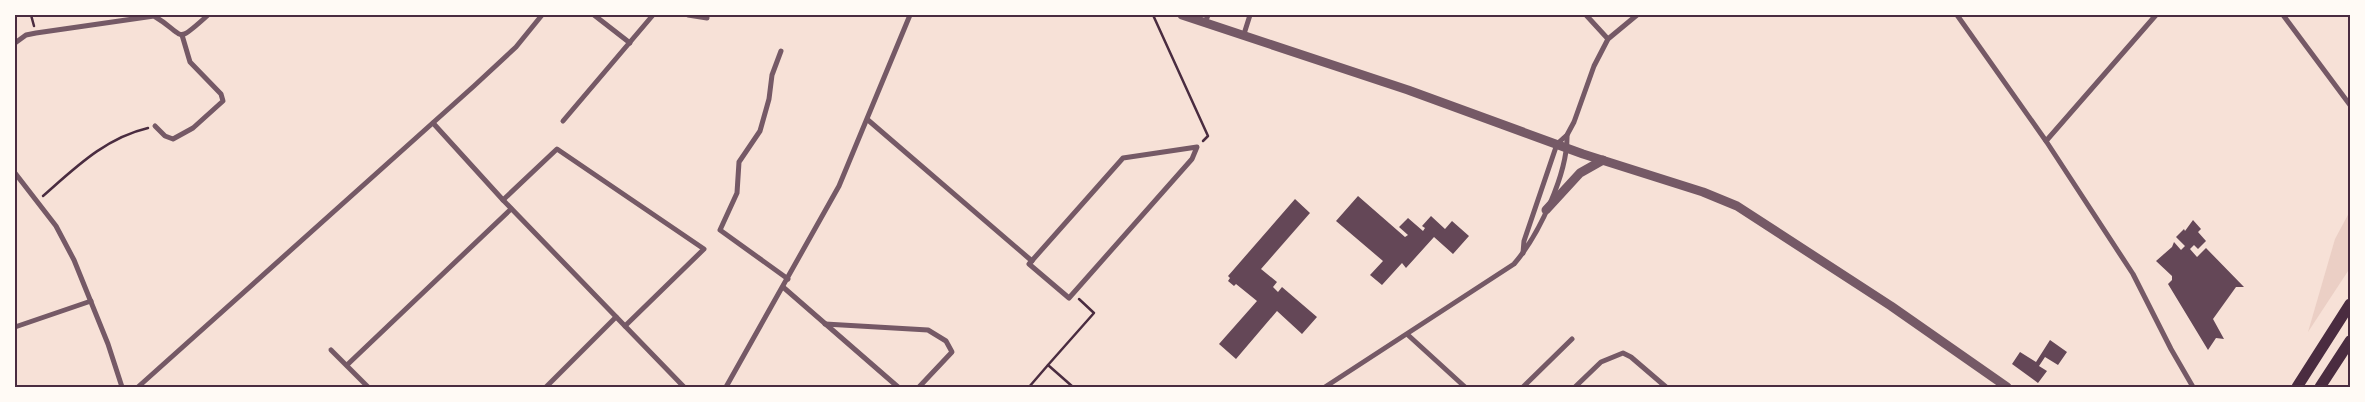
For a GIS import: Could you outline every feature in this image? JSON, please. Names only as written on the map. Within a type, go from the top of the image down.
[{"type":"highway","points":[[2297,387],[2350,304]]},
{"type":"highway","points":[[2320,387],[2350,341]]},
{"type":"street","points":[[15,43],[26,35],[36,33],[154,16],[174,32],[182,35],[188,33],[208,15]]},
{"type":"street","points":[[138,387],[516,47],[542,15]]},
{"type":"street","points":[[594,15],[630,43]]},
{"type":"street","points":[[563,121],[653,15]]},
{"type":"street","points":[[688,15],[707,18]]},
{"type":"street","points":[[726,387],[840,186],[910,15]]},
{"type":"street","points":[[1182,15],[1207,19],[1244,34],[1408,90],[1562,146],[1703,192],[1737,206],[1891,306],[2007,387]]},
{"type":"street","points":[[1244,34],[1250,15]]},
{"type":"street","points":[[1586,15],[1608,39]]},
{"type":"street","points":[[1523,254],[1527,232],[1562,146],[1578,113],[1594,66],[1608,39],[1637,15]]},
{"type":"street","points":[[1957,15],[2046,141],[2133,274],[2171,349],[2193,387]]},
{"type":"street","points":[[2046,141],[2156,15]]},
{"type":"street","points":[[2283,15],[2350,105]]},
{"type":"street","points":[[155,126],[165,136],[173,139],[193,128],[223,101],[222,94],[190,62],[182,35]]},
{"type":"street","points":[[781,51],[772,75],[770,99],[760,131],[739,162],[737,193],[720,230],[788,279]]},
{"type":"street","points":[[868,120],[1032,260]]},
{"type":"street","points":[[433,123],[503,200],[684,387]]},
{"type":"street","points":[[1325,387],[1408,335],[1514,264],[1536,235],[1565,158],[1562,146],[1567,135]]},
{"type":"street","points":[[1197,147],[1192,159],[1069,298],[1029,264],[1123,158],[1197,147]]},
{"type":"street","points":[[503,200],[557,149],[704,249],[624,326]]},
{"type":"street","points":[[1546,210],[1580,173],[1603,160]]},
{"type":"street","points":[[15,174],[56,226],[74,260],[108,344],[122,387]]},
{"type":"street","points":[[347,364],[511,208]]},
{"type":"street","points":[[783,287],[898,387]]},
{"type":"street","points":[[15,327],[91,301]]},
{"type":"street","points":[[547,386],[616,317]]},
{"type":"street","points":[[825,324],[928,330],[946,341],[952,352],[919,387]]},
{"type":"street","points":[[1408,335],[1465,387]]},
{"type":"street","points":[[1523,387],[1572,339]]},
{"type":"street","points":[[331,350],[368,387]]},
{"type":"street","points":[[1575,387],[1601,362],[1623,353],[1631,357],[1666,387]]},
{"type":"path","points":[[1153,15],[1208,136],[1197,147]]},
{"type":"path","points":[[38,201],[88,155],[138,130],[155,126]]},
{"type":"path","points":[[1029,387],[1094,313],[1073,294]]},
{"type":"path","points":[[1048,365],[1073,387]]},
{"type":"shaded area","points":[[2350,211],[2350,268],[2308,332],[2335,239]]},
{"type":"building","points":[[1358,196],[1405,237],[1408,235],[1399,227],[1408,218],[1423,231],[1425,228],[1422,226],[1431,216],[1445,229],[1452,221],[1469,236],[1453,254],[1434,237],[1406,268],[1402,263],[1382,285],[1370,275],[1383,261],[1336,221]]},
{"type":"building","points":[[1295,199],[1310,213],[1261,269],[1277,282],[1273,287],[1278,292],[1282,287],[1317,317],[1302,334],[1277,311],[1236,359],[1219,344],[1257,301],[1236,284],[1234,286],[1228,281],[1230,278],[1228,276]]},
{"type":"building","points":[[2193,220],[2201,229],[2198,232],[2206,241],[2198,249],[2194,245],[2190,249],[2197,257],[2206,248],[2244,287],[2236,287],[2213,319],[2224,339],[2216,338],[2208,350],[2168,284],[2172,280],[2172,276],[2156,261],[2172,247],[2174,242],[2181,250],[2185,246],[2176,237],[2184,229],[2185,231]]},
{"type":"building","points":[[2050,340],[2067,352],[2058,365],[2045,357],[2039,366],[2047,371],[2038,383],[2012,364],[2020,352],[2036,362]]}]
